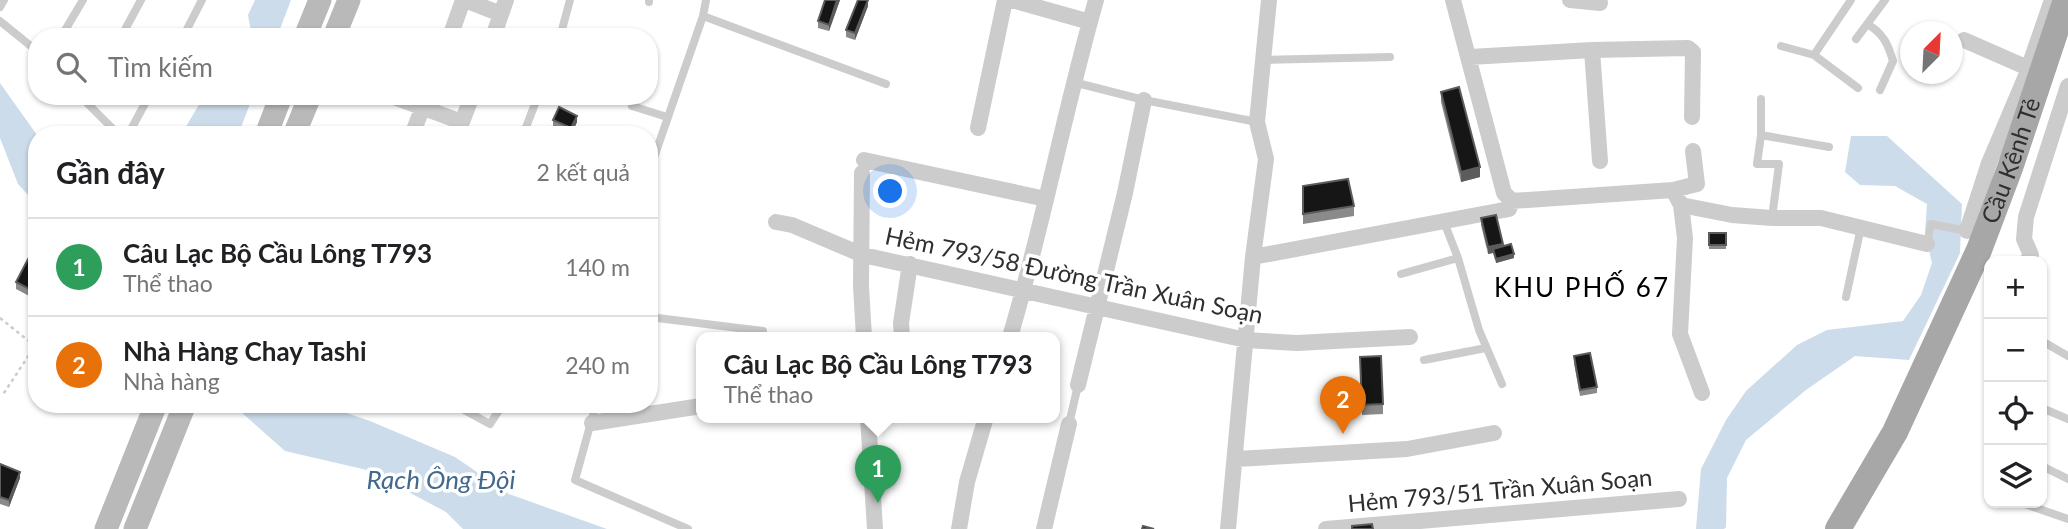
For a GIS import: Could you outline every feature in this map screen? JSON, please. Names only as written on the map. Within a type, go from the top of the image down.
[{"type":"main road","points":[[309,28],[320,0]]},
{"type":"main road","points":[[337,28],[348,0]]},
{"type":"main road","name":"Cầu Kênh Tẻ","points":[[1921,398],[2010,168],[2066,0]]},
{"type":"main road","name":"Cầu Kênh Tẻ","points":[[1992,256],[2068,39]]},
{"type":"main road","points":[[269,126],[277,105]]},
{"type":"main road","points":[[298,126],[306,105]]},
{"type":"main road","name":"Cầu Kênh Tẻ","points":[[1921,398],[1984,274]]},
{"type":"main road","points":[[1838,529],[1895,432],[1921,398]]},
{"type":"main road","points":[[1853,529],[1921,398]]},
{"type":"main road","points":[[106,529],[152,413]]},
{"type":"main road","points":[[135,529],[182,413]]},
{"type":"street","points":[[453,28],[464,0],[504,7],[496,28]]},
{"type":"street","points":[[978,128],[1005,0]]},
{"type":"street","points":[[1012,0],[1090,22]]},
{"type":"street","points":[[1011,332],[1096,0]]},
{"type":"street","points":[[1228,529],[1253,257],[1266,159],[1257,122],[1269,0]]},
{"type":"street","points":[[1453,0],[1504,193],[1512,201],[1673,190],[1696,184],[1693,151]]},
{"type":"street","points":[[1570,0],[1600,3]]},
{"type":"street","points":[[1967,231],[1989,163],[2028,68],[2052,0]]},
{"type":"street","points":[[1964,40],[2028,68]]},
{"type":"street","points":[[1470,57],[1592,50],[1690,49],[1693,52],[1692,117]]},
{"type":"street","points":[[1592,50],[1600,161]]},
{"type":"street","points":[[2030,256],[2024,239],[2026,217],[2068,86]]},
{"type":"street","points":[[1078,386],[1125,193],[1144,100]]},
{"type":"street","points":[[416,126],[424,105]]},
{"type":"street","points":[[429,105],[457,126]]},
{"type":"street","points":[[461,126],[469,105]]},
{"type":"street","points":[[864,332],[861,286],[863,166],[1046,199]]},
{"type":"street","points":[[1673,190],[1681,205],[1685,238],[1680,334],[1702,393]]},
{"type":"street","points":[[1253,257],[1508,209],[1512,201]]},
{"type":"street","points":[[1681,205],[1732,215],[1821,218],[1927,244]]},
{"type":"street","name":"Hẻm 793/58 Đường Trần Xuân Soạn","points":[[776,222],[814,234],[863,255],[1246,340],[1297,343],[1410,337]]},
{"type":"street","points":[[902,332],[902,312],[910,264]]},
{"type":"street","points":[[592,424],[696,407]]},
{"type":"street","points":[[868,423],[875,529]]},
{"type":"street","points":[[959,529],[967,482],[984,423]]},
{"type":"street","points":[[1044,529],[1069,424]]},
{"type":"street","points":[[1236,459],[1407,449],[1494,433]]},
{"type":"street","name":"Hẻm 793/51 Trần Xuân Soạn","points":[[1326,529],[1482,523],[1679,499]]},
{"type":"lane","points":[[0,7],[4,0]]},
{"type":"lane","points":[[66,28],[83,0]]},
{"type":"lane","points":[[126,28],[141,0]]},
{"type":"lane","points":[[188,28],[202,0]]},
{"type":"lane","points":[[562,28],[570,0]]},
{"type":"lane","points":[[658,144],[703,16],[706,0]]},
{"type":"lane","points":[[1814,55],[1851,0]]},
{"type":"lane","points":[[1856,39],[1885,0]]},
{"type":"lane","points":[[703,16],[886,84]]},
{"type":"lane","points":[[0,20],[28,43]]},
{"type":"lane","points":[[1867,24],[1879,31],[1888,45],[1893,61],[1880,90]]},
{"type":"lane","points":[[1781,46],[1814,55],[1858,88]]},
{"type":"lane","points":[[1262,61],[1390,57]]},
{"type":"lane","points":[[1073,82],[1144,100],[1257,122]]},
{"type":"lane","points":[[1761,99],[1761,135],[1757,164],[1779,164],[1772,218]]},
{"type":"lane","points":[[91,105],[110,126]]},
{"type":"lane","points":[[133,126],[144,105]]},
{"type":"lane","points":[[526,126],[535,105]]},
{"type":"lane","points":[[632,106],[667,117]]},
{"type":"lane","points":[[1761,135],[1829,147]]},
{"type":"lane","points":[[1444,222],[1486,348],[1502,384]]},
{"type":"lane","points":[[1927,244],[1931,224],[1967,231]]},
{"type":"lane","points":[[1846,297],[1861,227]]},
{"type":"lane","points":[[1401,274],[1458,258]]},
{"type":"lane","points":[[658,318],[763,331]]},
{"type":"lane","points":[[2047,344],[2068,356]]},
{"type":"lane","points":[[1424,360],[1486,348]]},
{"type":"lane","points":[[1069,424],[1078,386]]},
{"type":"lane","points":[[2047,410],[2068,419]]},
{"type":"lane","points":[[470,413],[490,424],[497,413]]},
{"type":"lane","points":[[594,413],[575,480],[688,529]]},
{"type":"lane","points":[[2047,468],[2068,479]]},
{"type":"lane","points":[[2036,508],[2068,519]]},
{"type":"path","points":[[0,318],[28,340]]},
{"type":"path","points":[[2,396],[28,357]]},
{"type":"water","points":[[255,0],[291,0],[280,28],[250,28],[248,15]]},
{"type":"water","points":[[0,83],[31,126],[28,126],[28,195],[18,184],[0,138]]},
{"type":"water","points":[[199,105],[250,105],[241,126],[186,126]]},
{"type":"water","points":[[1851,136],[1887,136],[1962,204],[1960,253],[1909,360],[1855,356],[1806,390],[1746,440],[1727,478],[1726,527],[1696,529],[1701,469],[1726,420],[1746,391],[1797,345],[1827,330],[1903,321],[1921,295],[1932,263],[1925,232],[1927,204],[1895,186],[1860,185],[1845,172]]},
{"type":"water","name":"Rạch Ông Đội","points":[[242,413],[346,413],[455,457],[509,494],[607,529],[463,529],[446,512],[367,470],[285,451]]},
{"type":"building","points":[[825,0],[837,0],[829,25],[818,21]]},
{"type":"building","points":[[858,0],[868,0],[855,33],[846,30]]},
{"type":"building","points":[[1459,87],[1480,167],[1461,172],[1441,92]]},
{"type":"building","points":[[559,107],[577,116],[572,126],[553,120]]},
{"type":"building","points":[[1348,179],[1354,206],[1303,214],[1303,186]]},
{"type":"building","points":[[1496,215],[1503,244],[1488,247],[1481,218]]},
{"type":"building","points":[[1709,233],[1726,233],[1726,245],[1709,245]]},
{"type":"building","points":[[1511,244],[1514,254],[1496,259],[1493,249]]},
{"type":"building","points":[[28,259],[28,288],[16,282]]},
{"type":"building","points":[[1590,353],[1597,387],[1580,390],[1574,356]]},
{"type":"building","points":[[1381,356],[1383,404],[1362,405],[1360,357]]},
{"type":"building","points":[[0,464],[20,472],[9,500],[0,497]]},
{"type":"building","points":[[1372,524],[1373,529],[1352,529],[1352,526]]},
{"type":"place","name":"Nhà Hàng Chay Tashi","points":[[1343,434]]},
{"type":"place","name":"Câu Lạc Bộ Cầu Lông T793","points":[[878,503]]},
{"type":"district","name":"KHU PHỐ 67","points":[[1582,288]]}]
